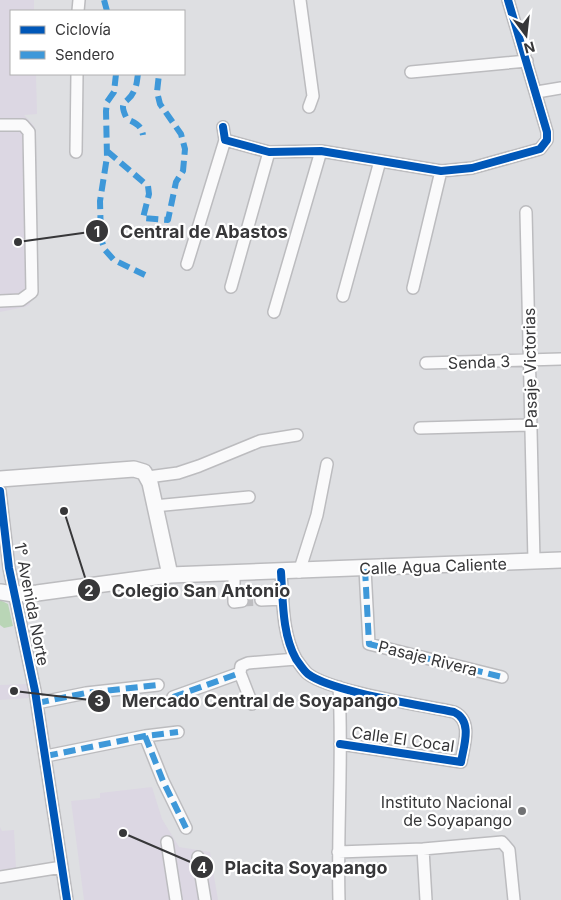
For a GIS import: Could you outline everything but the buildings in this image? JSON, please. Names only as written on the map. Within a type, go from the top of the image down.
[{"type":"main road","points":[[0,479],[134,469],[144,472],[148,477],[170,574]]},
{"type":"main road","name":"Calle Agua Caliente","points":[[7,593],[93,586],[170,574],[365,569],[561,560]]},
{"type":"street","points":[[300,0],[312,96],[309,107]]},
{"type":"street","points":[[225,140],[269,152],[320,151],[442,171],[472,168],[540,149],[547,140],[547,132],[537,92],[508,0]]},
{"type":"street","points":[[411,72],[527,61]]},
{"type":"street","points":[[76,152],[78,75]]},
{"type":"street","points":[[537,92],[561,88]]},
{"type":"street","points":[[0,125],[23,125],[29,132],[32,292],[21,300],[0,301]]},
{"type":"street","points":[[186,264],[225,140],[223,127]]},
{"type":"street","points":[[274,312],[320,151]]},
{"type":"street","points":[[231,287],[269,152]]},
{"type":"street","points":[[343,296],[380,161]]},
{"type":"street","points":[[413,288],[442,171]]},
{"type":"street","name":"Pasaje Victorias","points":[[526,212],[534,561]]},
{"type":"street","name":"Senda 3","points":[[426,363],[561,359]]},
{"type":"street","points":[[420,428],[531,426]]},
{"type":"street","points":[[148,477],[178,473],[260,441],[297,435]]},
{"type":"street","points":[[302,571],[317,516],[327,464]]},
{"type":"street","name":"1° Avenida Norte","points":[[0,491],[7,593],[37,703],[67,900]]},
{"type":"street","points":[[154,506],[249,497]]},
{"type":"street","name":"Pasaje Rivera","points":[[365,569],[369,644],[502,677]]},
{"type":"street","points":[[281,572],[285,621],[296,659],[309,674],[338,687],[340,744],[339,900]]},
{"type":"street","points":[[234,573],[234,602],[242,601]]},
{"type":"street","points":[[261,600],[282,600]]},
{"type":"street","points":[[252,704],[240,673],[241,666],[248,663],[296,659]]},
{"type":"street","points":[[173,697],[240,673]]},
{"type":"street","points":[[37,703],[86,693],[158,685]]},
{"type":"street","name":"Calle El Cocal","points":[[338,687],[458,714],[463,719],[466,730],[461,762],[340,744]]},
{"type":"street","points":[[46,756],[145,736],[178,732]]},
{"type":"street","points":[[145,736],[162,781],[186,828]]},
{"type":"street","points":[[167,842],[176,900]]},
{"type":"street","points":[[338,852],[423,849],[502,842],[509,850],[514,900]]},
{"type":"street","points":[[423,849],[426,900]]},
{"type":"street","points":[[198,857],[205,900]]},
{"type":"street","points":[[0,877],[62,867]]},
{"type":"shaded area","points":[[0,0],[34,0],[34,10],[10,10],[10,75],[36,75],[37,114],[24,115],[34,126],[36,135],[37,290],[29,305],[0,312]]},
{"type":"shaded area","points":[[27,684],[29,698],[0,700],[0,685]]},
{"type":"shaded area","points":[[152,787],[162,819],[179,847],[210,852],[218,900],[84,900],[71,801],[100,798],[100,793]]},
{"type":"shaded area","points":[[0,827],[2,831],[14,830],[16,868],[0,870]]},
{"type":"green space","points":[[0,600],[8,604],[13,626],[4,628],[0,625]]},
{"type":"tunnel","points":[[242,601],[261,600]]},
{"type":"marked path","points":[[104,0],[107,10]]},
{"type":"marked path","points":[[116,75],[114,92],[107,102],[106,111],[107,157],[100,201],[101,239],[105,250],[114,260],[145,275]]},
{"type":"marked path","points":[[138,75],[135,89],[123,105],[123,108],[127,119],[138,125],[143,135]]},
{"type":"marked path","points":[[107,151],[148,186],[149,194],[143,218],[168,220],[176,182],[183,171],[185,149],[181,134],[160,104],[157,92],[159,75]]},
{"type":"marked path","points":[[365,569],[369,644],[502,677]]},
{"type":"marked path","points":[[173,697],[240,673]]},
{"type":"marked path","points":[[37,703],[86,693],[158,685]]},
{"type":"marked path","points":[[46,756],[145,736],[178,732]]},
{"type":"marked path","points":[[145,736],[163,781],[186,828]]},
{"type":"cycle path","points":[[223,127],[225,140],[269,152],[321,151],[441,171],[472,168],[540,149],[547,140],[547,132],[508,0]]},
{"type":"cycle path","points":[[0,491],[9,568],[35,691],[67,900]]},
{"type":"cycle path","points":[[281,572],[284,617],[288,639],[296,659],[308,674],[336,687],[454,712],[464,721],[466,734],[461,762],[340,744]]},
{"type":"place","name":"Central de Abastos","points":[[18,242]]},
{"type":"place","name":"Colegio San Antonio","points":[[64,511]]},
{"type":"place","name":"Mercado Central de Soyapango","points":[[14,691]]},
{"type":"place","name":"Instituto Nacional de Soyapango","points":[[522,811]]},
{"type":"place","name":"Placita Soyapango","points":[[123,833]]}]
